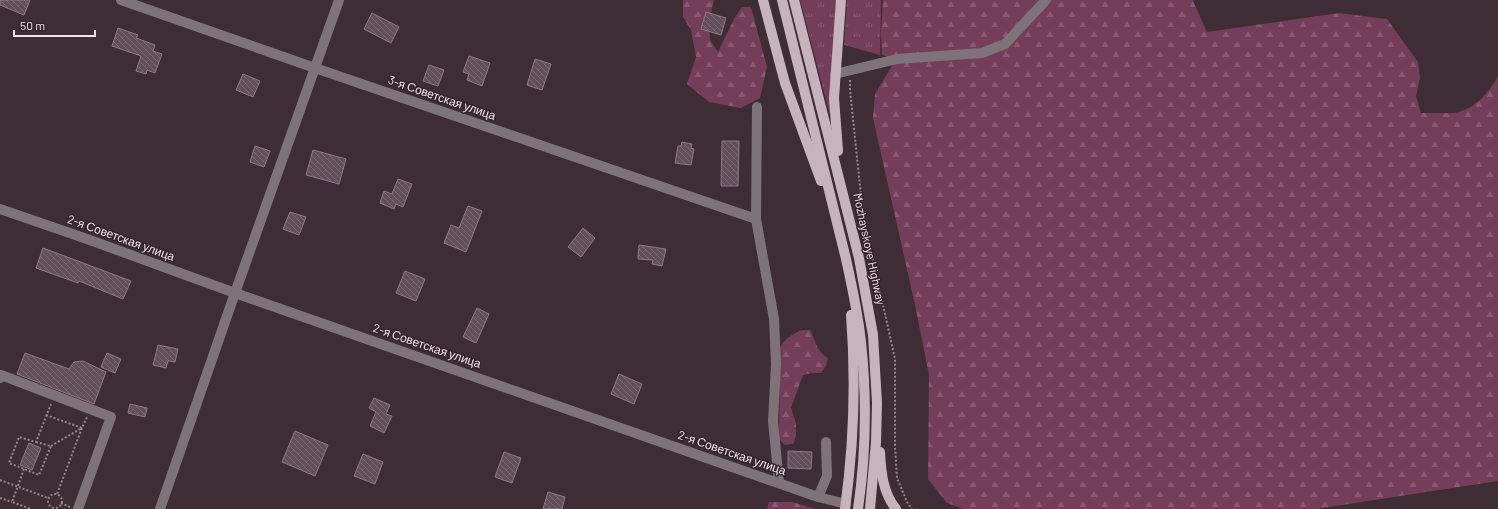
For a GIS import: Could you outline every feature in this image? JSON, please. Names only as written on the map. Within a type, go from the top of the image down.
[{"type":"main road","points":[[763,0],[785,83],[836,221]]},
{"type":"main road","name":"Mozhayskoye Highway","points":[[782,0],[846,259],[857,315],[864,381],[865,442],[858,509]]},
{"type":"main road","name":"Mozhayskoye Highway","points":[[794,0],[859,258],[873,335],[877,403],[876,442],[870,509]]},
{"type":"main road","points":[[841,0],[834,98],[837,140],[850,220]]},
{"type":"main road","points":[[846,259],[854,350],[851,459],[846,507]]},
{"type":"main road","points":[[877,403],[880,461],[883,480],[886,492],[896,509]]},
{"type":"street","name":"3-я Советская улица","points":[[120,0],[756,219]]},
{"type":"street","points":[[160,509],[339,0]]},
{"type":"street","points":[[835,74],[897,59],[982,53],[1005,44],[1046,0]]},
{"type":"street","points":[[756,107],[756,219],[774,319],[776,364],[773,421],[779,483]]},
{"type":"street","name":"2-я Советская улица","points":[[0,209],[846,507]]},
{"type":"street","points":[[0,378],[1,375],[111,417],[75,508]]},
{"type":"street","points":[[818,497],[826,476],[826,442]]},
{"type":"path","points":[[851,70],[850,90],[863,215],[895,359],[895,447],[897,478],[907,502],[912,509]]},
{"type":"path","points":[[36,442],[54,395]]},
{"type":"path","points":[[57,494],[90,409]]},
{"type":"path","points":[[46,415],[82,428]]},
{"type":"path","points":[[51,446],[19,437],[9,463],[39,475],[51,446],[82,428]]},
{"type":"path","points":[[12,502],[24,469]]},
{"type":"path","points":[[0,480],[48,498]]},
{"type":"path","points":[[57,494],[52,494],[48,498],[48,504],[52,508],[58,507],[61,504]]},
{"type":"path","points":[[57,494],[61,498],[61,504]]},
{"type":"path","points":[[0,498],[30,509]]},
{"type":"path","points":[[61,504],[75,508]]},
{"type":"green space","points":[[683,0],[714,0],[709,21],[710,40],[718,52],[735,17],[742,7],[751,7],[767,67],[760,98],[741,108],[709,102],[687,84],[696,57],[691,30],[683,17]]},
{"type":"green space","points":[[800,0],[837,0],[830,115]]},
{"type":"green space","points":[[847,0],[881,0],[880,55],[844,45]]},
{"type":"green space","points":[[883,0],[1194,0],[1193,1],[1207,32],[1339,13],[1387,19],[1418,62],[1420,78],[1416,96],[1421,113],[1453,113],[1467,109],[1485,95],[1498,76],[1498,481],[1316,509],[964,509],[947,503],[928,479],[929,375],[915,305],[873,118],[875,94],[896,59],[882,55],[881,33]]},
{"type":"green space","points":[[802,330],[810,330],[818,349],[828,358],[826,366],[821,373],[803,375],[791,408],[796,424],[796,436],[793,444],[785,445],[779,439],[779,354],[784,341]]},
{"type":"green space","points":[[769,502],[792,502],[816,509],[767,509]]},
{"type":"building","points":[[0,0],[30,0],[24,15],[0,5]]},
{"type":"building","points":[[706,12],[726,18],[721,35],[701,29]]},
{"type":"building","points":[[372,13],[399,27],[391,43],[364,29]]},
{"type":"building","points":[[118,28],[138,35],[136,38],[155,45],[153,51],[162,54],[155,73],[147,70],[146,74],[136,71],[141,56],[112,46]]},
{"type":"building","points":[[469,56],[490,63],[482,86],[467,80],[469,74],[463,72]]},
{"type":"building","points":[[535,59],[551,64],[542,90],[527,85]]},
{"type":"building","points":[[429,65],[444,70],[438,86],[423,81]]},
{"type":"building","points":[[243,74],[260,81],[253,97],[236,90]]},
{"type":"building","points":[[722,141],[739,141],[738,186],[721,186]]},
{"type":"building","points":[[682,142],[692,144],[691,148],[694,149],[691,165],[675,163],[678,146],[681,146]]},
{"type":"building","points":[[255,146],[270,151],[264,167],[250,162]]},
{"type":"building","points":[[313,150],[346,159],[339,184],[306,175]]},
{"type":"building","points":[[398,179],[412,184],[403,207],[396,204],[394,209],[380,203],[384,191],[392,194]]},
{"type":"building","points":[[468,206],[482,211],[466,252],[444,243],[451,225],[459,228]]},
{"type":"building","points":[[290,212],[306,217],[299,235],[283,229]]},
{"type":"building","points":[[583,228],[595,238],[581,257],[568,247]]},
{"type":"building","points":[[639,245],[666,249],[662,266],[652,264],[653,260],[638,259]]},
{"type":"building","points":[[43,248],[131,281],[123,299],[79,281],[78,283],[36,268]]},
{"type":"building","points":[[405,271],[425,279],[416,301],[396,293]]},
{"type":"building","points":[[477,308],[489,314],[476,343],[463,337]]},
{"type":"building","points":[[158,345],[178,349],[175,362],[168,361],[166,368],[153,365]]},
{"type":"building","points":[[25,353],[69,369],[74,362],[83,361],[106,372],[94,404],[17,374]]},
{"type":"building","points":[[107,353],[121,359],[115,373],[101,367]]},
{"type":"building","points":[[619,374],[642,384],[634,404],[611,394]]},
{"type":"building","points":[[374,398],[390,405],[386,414],[392,416],[384,433],[370,426],[376,412],[369,408]]},
{"type":"building","points":[[130,404],[147,408],[145,417],[128,413]]},
{"type":"building","points":[[295,431],[328,445],[315,476],[282,462]]},
{"type":"building","points":[[29,443],[41,448],[32,470],[20,465]]},
{"type":"building","points":[[788,451],[812,452],[811,469],[788,468]]},
{"type":"building","points":[[504,452],[521,458],[512,483],[495,477]]},
{"type":"building","points":[[363,454],[383,462],[375,484],[354,476]]},
{"type":"building","points":[[548,492],[565,497],[562,509],[543,509]]}]
